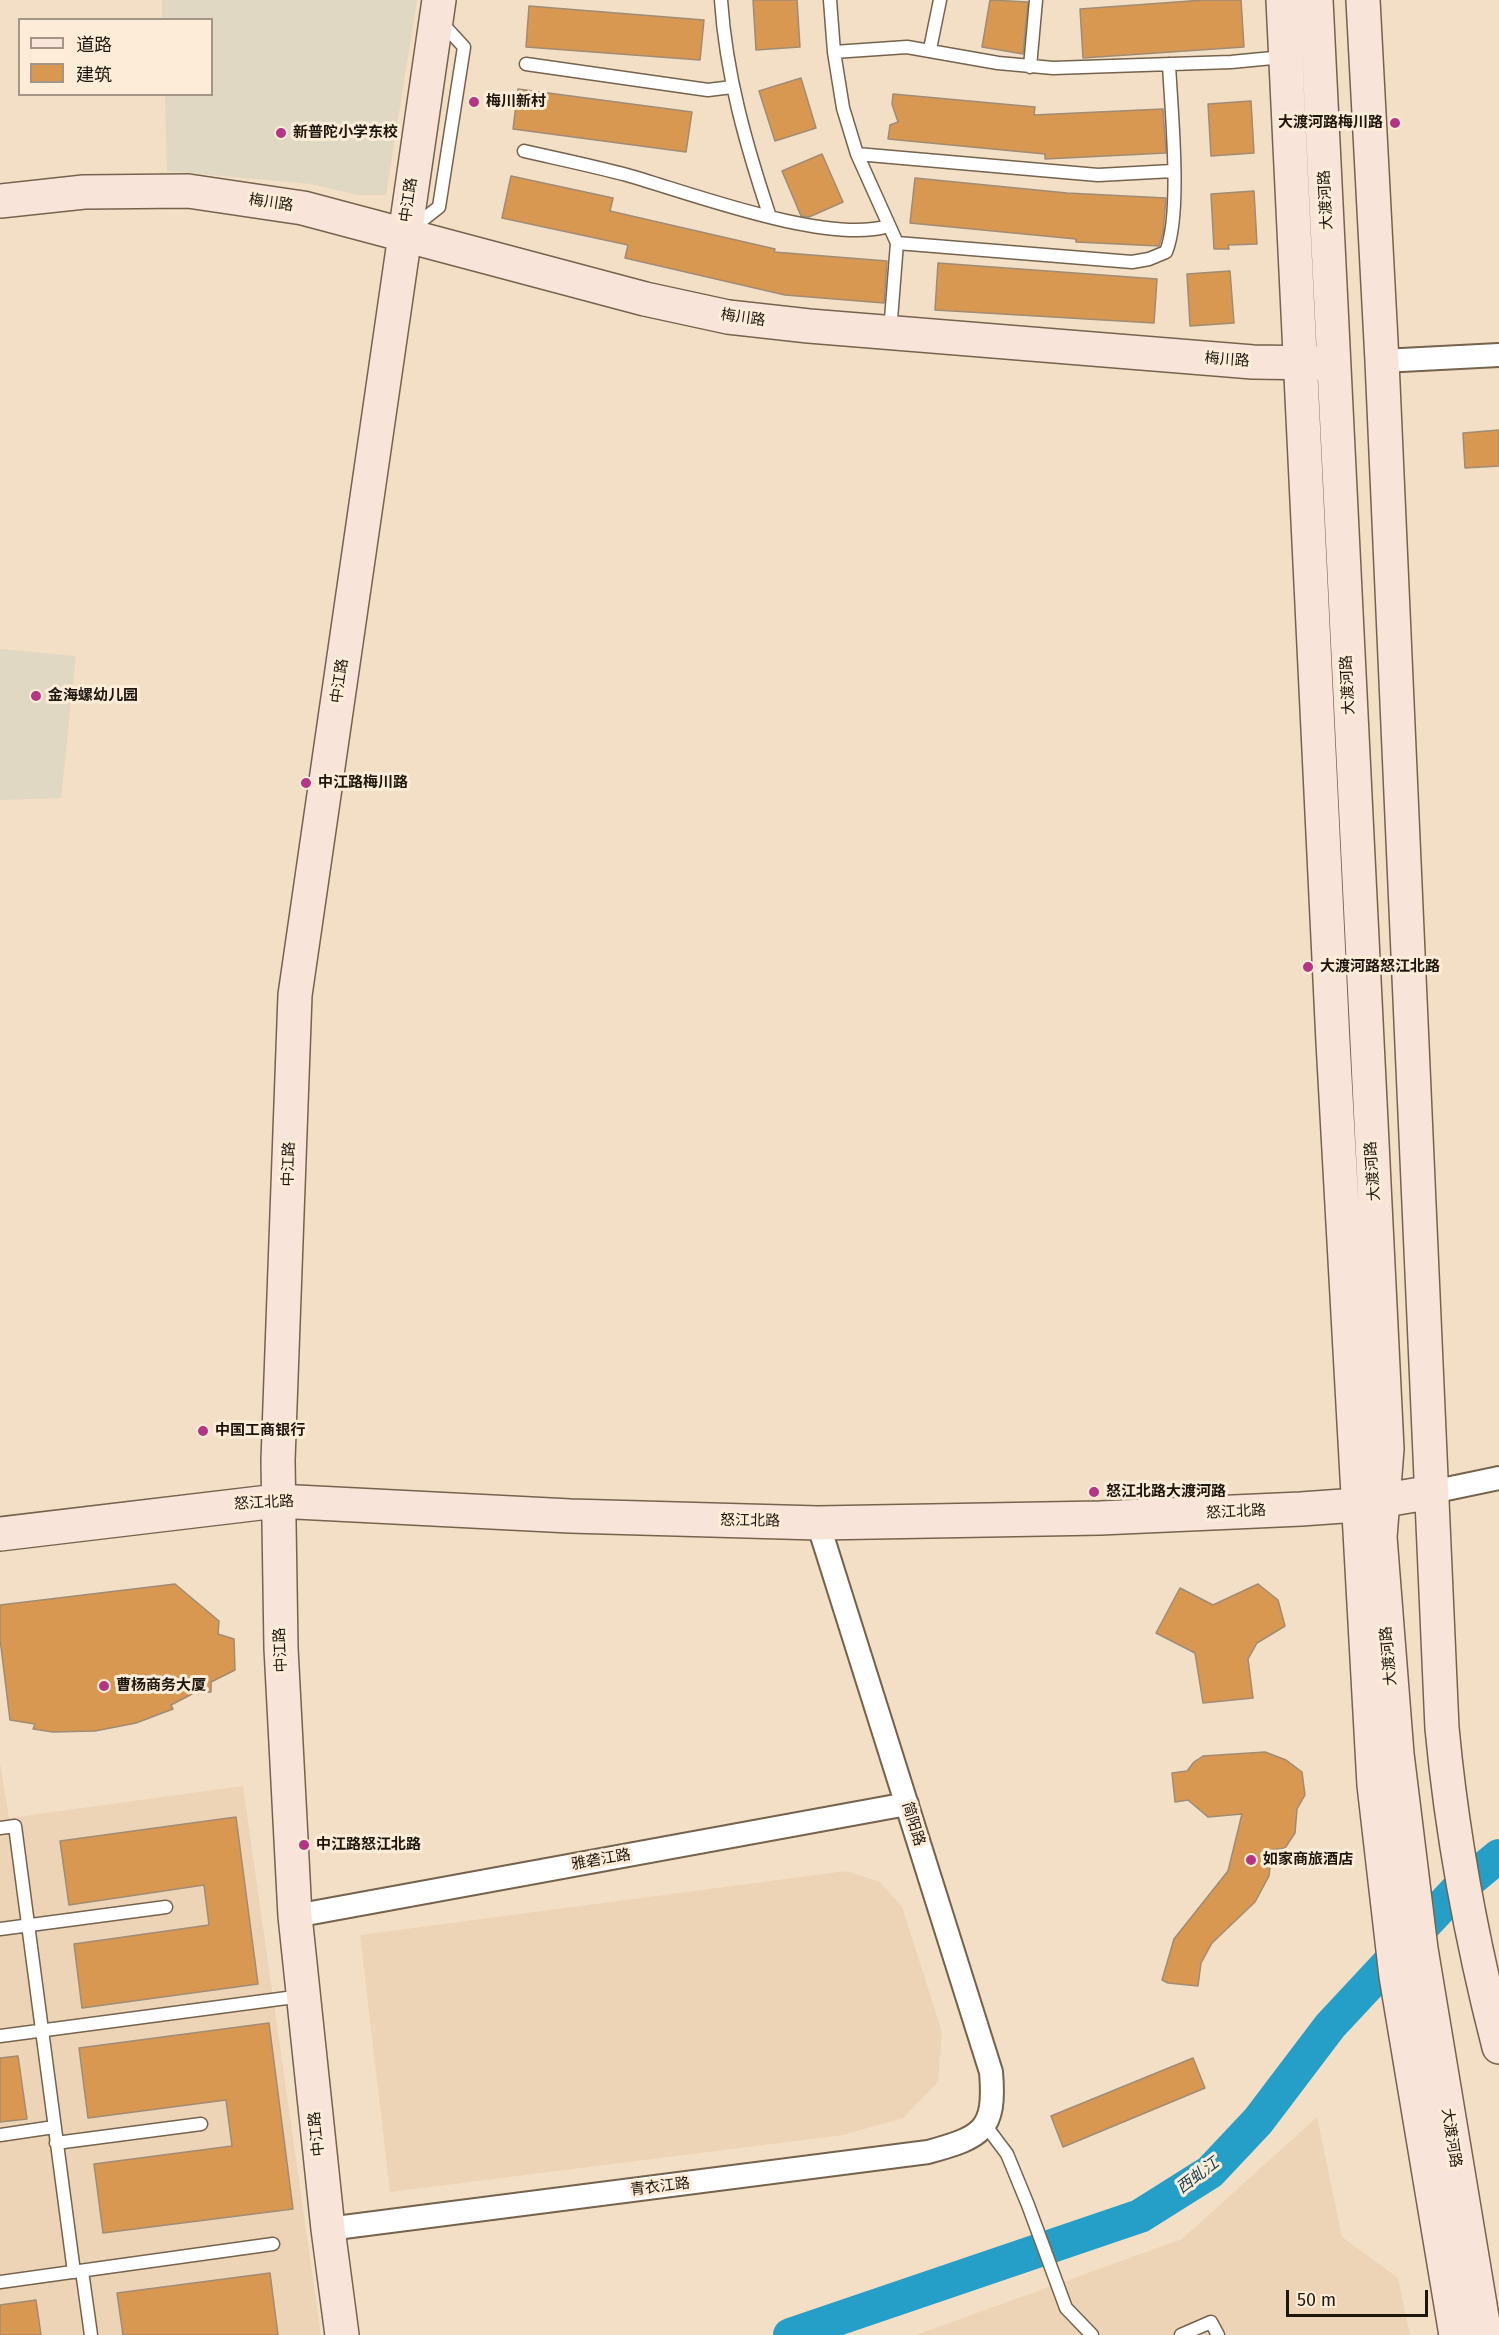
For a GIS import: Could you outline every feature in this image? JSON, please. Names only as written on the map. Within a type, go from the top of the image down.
[{"type":"main road","name":"大渡河路","points":[[1283,0],[1300,363],[1369,1503],[1374,1785],[1396,1977],[1456,2335]]},
{"type":"main road","name":"大渡河路","points":[[1316,0],[1356,860],[1387,1449],[1369,1503],[1380,1537],[1396,1743],[1421,1948],[1485,2335]]},
{"type":"main road","points":[[1363,0],[1382,361],[1442,1728],[1456,1845],[1499,2048]]},
{"type":"main road","name":"中江路","points":[[342,2335],[328,2229],[295,1916],[281,1648],[277,1501],[295,995],[438,8]]},
{"type":"main road","points":[[1320,93],[1374,199]]},
{"type":"main road","name":"梅川路","points":[[0,201],[84,192],[188,191],[303,208],[645,299],[728,317],[890,333],[1253,362],[1382,361]]},
{"type":"main road","points":[[1356,860],[1399,735]]},
{"type":"main road","points":[[1376,1217],[1425,1318]]},
{"type":"main road","name":"怒江北路","points":[[0,1534],[277,1501],[570,1516],[818,1523],[1100,1518],[1369,1503],[1432,1492]]},
{"type":"street","name":"梅川路","points":[[1382,361],[1499,355]]},
{"type":"street","name":"怒江北路","points":[[1432,1492],[1499,1478]]},
{"type":"street","name":"简阳路","points":[[818,1523],[991,2072],[994,2101],[986,2127]]},
{"type":"street","name":"雅砻江路","points":[[295,1916],[907,1804]]},
{"type":"street","name":"青衣江路","points":[[328,2229],[928,2152],[963,2143],[986,2127]]},
{"type":"lane","points":[[721,0],[732,87],[747,149],[770,217]]},
{"type":"lane","points":[[830,0],[834,52],[843,108],[857,154],[897,243],[890,333]]},
{"type":"lane","points":[[930,49],[940,0]]},
{"type":"lane","points":[[1030,67],[1036,0]]},
{"type":"lane","points":[[834,52],[886,47],[930,49],[1030,67],[1073,68],[1286,57]]},
{"type":"lane","points":[[526,64],[708,90],[732,87]]},
{"type":"lane","points":[[897,243],[1132,262],[1149,259],[1166,252],[1169,243],[1173,171],[1169,64]]},
{"type":"lane","points":[[524,151],[627,175],[770,217],[846,231],[868,231],[888,226]]},
{"type":"lane","points":[[857,154],[1098,175],[1173,171]]},
{"type":"lane","points":[[0,1828],[15,1826],[56,2142],[91,2335]]},
{"type":"lane","points":[[0,1929],[166,1907]]},
{"type":"lane","points":[[0,2036],[303,1996]]},
{"type":"lane","points":[[56,2142],[201,2124]]},
{"type":"lane","points":[[0,2135],[54,2127]]},
{"type":"lane","points":[[986,2127],[1007,2154],[1066,2308],[1092,2335]]},
{"type":"lane","points":[[0,2282],[273,2244]]},
{"type":"lane","points":[[1181,2335],[1210,2322],[1218,2335]]},
{"type":"shaded area","name":"新普陀小学东校","points":[[162,0],[417,0],[386,195],[358,195],[311,184],[167,171],[165,96],[213,96],[213,18],[162,18]]},
{"type":"shaded area","name":"金海螺幼儿园","points":[[0,649],[76,656],[61,798],[0,800]]},
{"type":"shaded area","points":[[0,1763],[9,1818],[243,1786],[321,2335],[0,2335]]},
{"type":"shaded area","points":[[846,1871],[880,1882],[902,1907],[942,2032],[938,2082],[903,2118],[843,2135],[390,2192],[360,1935]]},
{"type":"shaded area","points":[[1317,2117],[1342,2237],[1398,2278],[1410,2335],[916,2335],[1182,2239]]},
{"type":"building","points":[[753,0],[797,0],[800,47],[756,50]]},
{"type":"building","points":[[990,0],[1028,2],[1023,54],[982,47]]},
{"type":"building","points":[[1204,0],[1241,0],[1244,47],[1083,58],[1080,9]]},
{"type":"building","points":[[529,6],[704,20],[700,60],[526,47]]},
{"type":"building","points":[[801,78],[816,128],[775,141],[759,91]]},
{"type":"building","points":[[518,89],[692,112],[686,152],[513,129]]},
{"type":"building","points":[[893,94],[1035,107],[1034,115],[1163,109],[1166,153],[1045,159],[1045,154],[888,139],[890,125],[898,122],[892,104]]},
{"type":"building","points":[[1251,101],[1254,153],[1211,156],[1208,104]]},
{"type":"building","points":[[822,154],[843,202],[809,217],[801,216],[782,171]]},
{"type":"building","points":[[511,176],[613,198],[610,211],[775,249],[774,252],[887,261],[884,303],[785,295],[625,258],[628,245],[502,218]]},
{"type":"building","points":[[915,178],[1067,193],[1166,198],[1163,233],[1159,246],[1076,242],[1076,239],[910,223]]},
{"type":"building","points":[[1254,191],[1257,244],[1228,245],[1229,249],[1214,249],[1211,194]]},
{"type":"building","points":[[938,263],[1157,279],[1154,323],[935,310]]},
{"type":"building","points":[[1230,271],[1234,323],[1190,326],[1187,274]]},
{"type":"building","points":[[1499,430],[1499,466],[1465,468],[1463,433]]},
{"type":"building","points":[[175,1584],[219,1621],[218,1634],[234,1639],[235,1670],[211,1682],[211,1692],[194,1693],[171,1705],[173,1709],[136,1723],[95,1731],[53,1732],[33,1729],[35,1724],[10,1720],[0,1639],[0,1605]]},
{"type":"building","points":[[1258,1584],[1278,1600],[1285,1626],[1257,1643],[1248,1659],[1253,1698],[1203,1703],[1195,1653],[1156,1633],[1180,1588],[1213,1605]]},
{"type":"building","name":"如家商旅酒店","points":[[1265,1752],[1286,1760],[1302,1772],[1305,1795],[1297,1809],[1295,1833],[1285,1848],[1272,1850],[1269,1876],[1255,1902],[1212,1943],[1201,1963],[1198,1986],[1168,1983],[1162,1980],[1174,1939],[1228,1871],[1242,1814],[1208,1817],[1188,1800],[1175,1802],[1172,1773],[1187,1771],[1203,1756]]},
{"type":"building","points":[[236,1817],[258,1984],[82,2008],[74,1944],[209,1925],[204,1885],[69,1905],[60,1841]]},
{"type":"building","points":[[269,2023],[293,2209],[103,2233],[94,2164],[232,2146],[226,2100],[88,2118],[79,2048]]},
{"type":"building","points":[[18,2056],[27,2119],[0,2122],[0,2058]]},
{"type":"building","points":[[1193,2058],[1205,2088],[1063,2147],[1051,2116]]},
{"type":"building","points":[[270,2273],[278,2335],[123,2335],[117,2293]]},
{"type":"building","points":[[36,2300],[41,2335],[0,2335],[0,2305]]},
{"type":"waterway","name":"西虬江","points":[[790,2335],[1140,2216],[1210,2172],[1258,2121],[1330,2026],[1454,1893],[1499,1856]]},
{"type":"place","name":"梅川新村","points":[[474,102]]},
{"type":"place","name":"大渡河路梅川路","points":[[1395,123]]},
{"type":"place","name":"新普陀小学东校","points":[[281,133]]},
{"type":"place","name":"金海螺幼儿园","points":[[36,696]]},
{"type":"place","name":"中江路梅川路","points":[[306,783]]},
{"type":"place","name":"大渡河路怒江北路","points":[[1308,967]]},
{"type":"place","name":"中国工商银行","points":[[203,1431]]},
{"type":"place","name":"怒江北路大渡河路","points":[[1094,1492]]},
{"type":"place","name":"曹杨商务大厦","points":[[104,1686]]},
{"type":"place","name":"中江路怒江北路","points":[[304,1845]]},
{"type":"place","name":"如家商旅酒店","points":[[1251,1860]]}]
